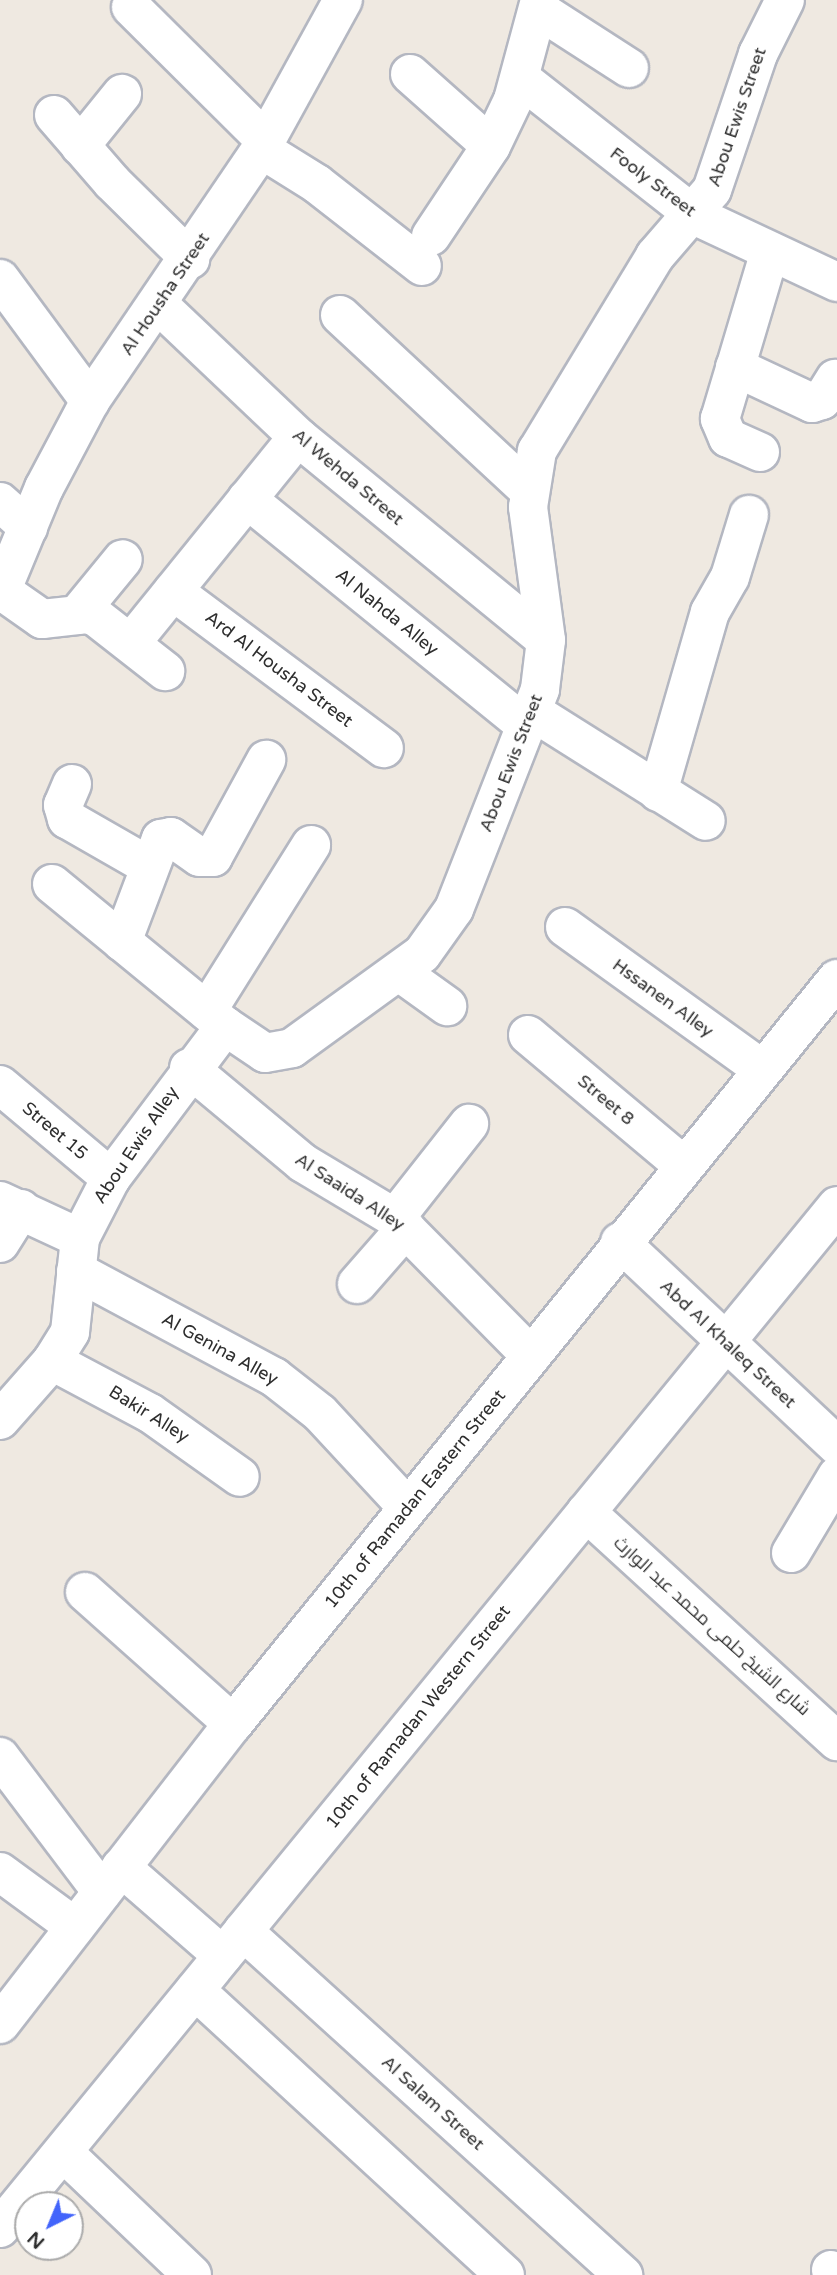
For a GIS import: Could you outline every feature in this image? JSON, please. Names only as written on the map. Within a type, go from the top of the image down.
[{"type":"street","name":"Al Housha Street","points":[[1,592],[28,527],[90,401],[190,258],[263,145],[343,0]]},
{"type":"street","name":"Abou Ewis Street","points":[[52,884],[252,1048],[279,1054],[401,973],[422,954],[454,909],[529,719],[546,640],[527,490],[546,432],[655,256],[694,215],[712,190],[758,54],[785,0]]},
{"type":"street","points":[[131,7],[263,145],[317,184],[426,251],[491,146],[520,78],[539,5],[629,68]]},
{"type":"street","points":[[410,74],[491,146]]},
{"type":"street","name":"Fooly Street","points":[[520,78],[694,215],[837,282]]},
{"type":"street","points":[[80,146],[122,94]]},
{"type":"street","points":[[54,115],[80,146],[190,258]]},
{"type":"street","points":[[760,452],[728,438],[720,426],[770,251]]},
{"type":"street","points":[[0,279],[90,401]]},
{"type":"street","name":"Al Wehda Street","points":[[158,304],[298,437],[546,640]]},
{"type":"street","points":[[340,315],[527,490]]},
{"type":"street","points":[[735,367],[812,403],[822,401],[835,379]]},
{"type":"street","points":[[131,643],[298,437]]},
{"type":"street","name":"Al Nahda Alley","points":[[247,499],[529,719],[706,821]]},
{"type":"street","points":[[0,502],[28,527]]},
{"type":"street","points":[[658,792],[710,612],[730,577],[749,515]]},
{"type":"street","points":[[77,615],[123,559]]},
{"type":"street","name":"Ard Al Housha Street","points":[[173,590],[384,748]]},
{"type":"street","points":[[1,592],[42,619],[77,615],[96,617],[165,671]]},
{"type":"street","points":[[122,942],[158,843],[166,837],[200,857],[219,852],[266,760]]},
{"type":"street","points":[[72,784],[63,805],[67,819],[149,866]]},
{"type":"street","name":"Abou Ewis Alley","points":[[4,1408],[52,1361],[74,1316],[78,1254],[111,1178],[189,1068],[311,845]]},
{"type":"street","name":"Hssanen Alley","points":[[565,927],[762,1069]]},
{"type":"street","points":[[401,973],[447,1006]]},
{"type":"street","name":"10th of Ramadan Eastern Street","points":[[0,2024],[233,1724],[620,1242],[837,979]]},
{"type":"street","name":"Street 8","points":[[528,1035],[683,1165]]},
{"type":"street","name":"Al Saaida Alley","points":[[189,1068],[303,1163],[401,1223],[531,1356]]},
{"type":"street","name":"Street 15","points":[[0,1085],[111,1178]]},
{"type":"street","points":[[357,1284],[469,1124]]},
{"type":"street","points":[[0,1243],[10,1205]]},
{"type":"street","name":"Al Genina Alley","points":[[10,1205],[78,1254],[274,1377],[320,1413],[408,1508]]},
{"type":"street","name":"10th of Ramadan Western Street","points":[[0,2228],[837,1206]]},
{"type":"street","name":"Abd Al Khaleq Street","points":[[620,1242],[837,1446]]},
{"type":"street","name":"Bakir Alley","points":[[52,1361],[150,1413],[240,1477]]},
{"type":"street","points":[[790,1553],[837,1476]]},
{"type":"street","name":"شارع الشيخ حلمى محمد عبد الوارث","points":[[586,1511],[837,1741]]},
{"type":"street","points":[[85,1592],[233,1724]]},
{"type":"street","name":"Al Salam Street","points":[[0,1757],[112,1879],[233,1944],[623,2275]]},
{"type":"street","points":[[0,1872],[75,1927]]},
{"type":"street","points":[[195,1990],[505,2275]]},
{"type":"street","points":[[63,2152],[192,2275]]}]
